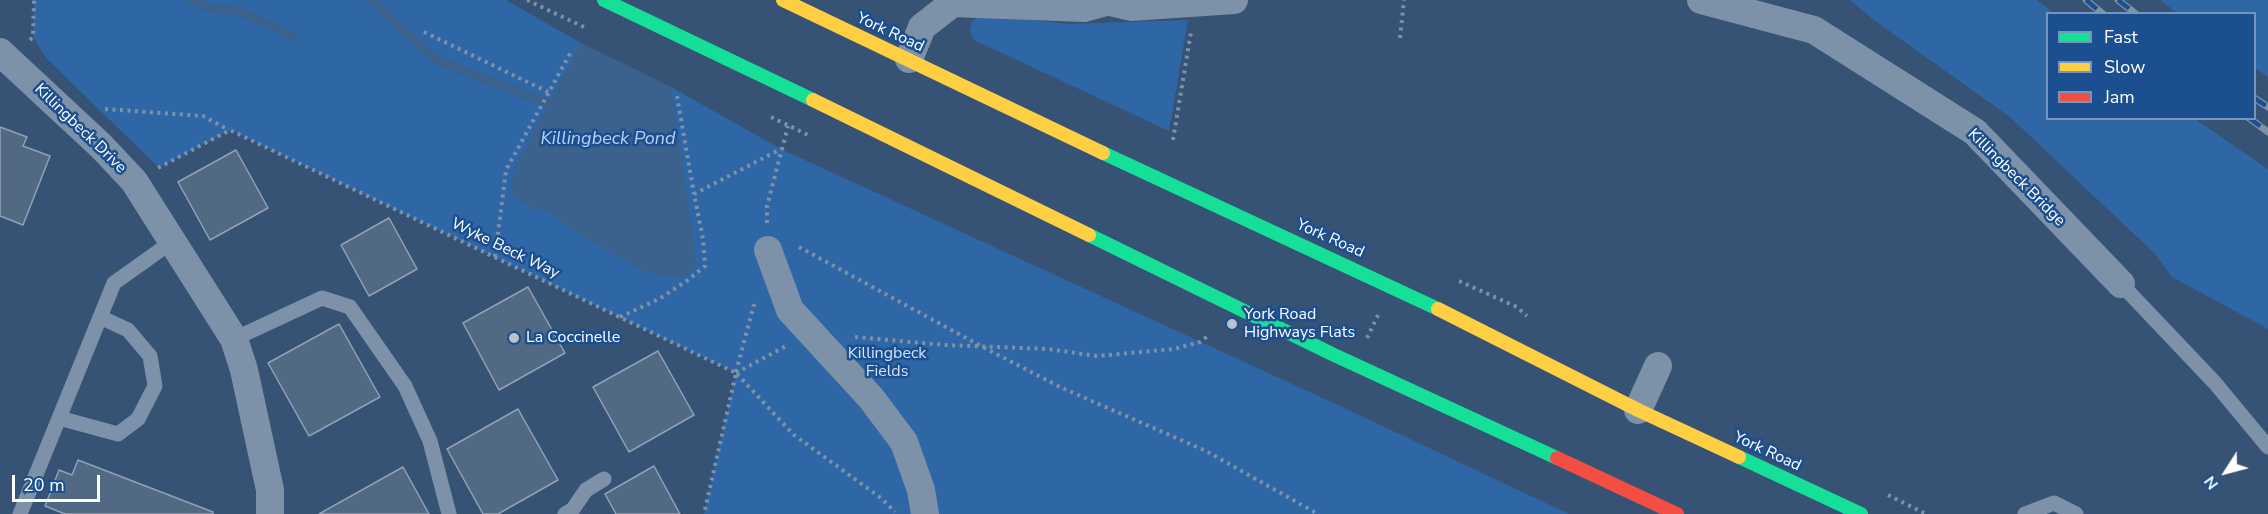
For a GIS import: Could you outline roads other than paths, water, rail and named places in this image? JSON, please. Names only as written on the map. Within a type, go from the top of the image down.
[{"type":"highway","points":[[604,0],[1332,354],[1677,514]]},
{"type":"highway","name":"York Road","points":[[783,0],[1132,167],[1414,297],[1638,410],[1861,514]]},
{"type":"street","points":[[909,59],[922,27],[953,3],[1084,8],[1111,1],[1131,7],[1234,0]]},
{"type":"street","name":"Killingbeck Bridge","points":[[1701,0],[1814,30],[1975,132],[2121,284]]},
{"type":"street","name":"Killingbeck Drive","points":[[4,56],[101,146],[134,182],[234,339],[244,370],[267,479],[270,514]]},
{"type":"street","points":[[768,250],[790,310],[871,398],[904,442],[921,490],[925,514]]},
{"type":"street","points":[[1638,410],[1658,366]]},
{"type":"lane","points":[[20,514],[114,284],[173,241]]},
{"type":"lane","name":"Killingbeck Bridge","points":[[2121,284],[2215,383],[2268,447]]},
{"type":"lane","points":[[234,339],[322,298],[350,307],[405,386],[430,441],[449,514]]},
{"type":"lane","points":[[59,418],[118,434],[138,419],[155,386],[150,356],[128,330],[100,318]]},
{"type":"lane","points":[[565,514],[573,509],[586,490],[604,479]]},
{"type":"lane","points":[[2025,514],[2054,503],[2076,514]]},
{"type":"water","name":"Killingbeck Pond","points":[[581,43],[671,87],[697,264],[686,276],[667,277],[640,270],[563,224],[549,211],[533,209],[515,199],[510,191],[518,162]]},
{"type":"waterway","points":[[191,0],[209,8],[239,11],[293,36]]},
{"type":"waterway","points":[[371,0],[436,60],[549,104]]},
{"type":"railway","points":[[2086,0],[2101,12]]},
{"type":"railway","points":[[2118,0],[2133,12]]},
{"type":"railway","points":[[2256,99],[2268,107]]},
{"type":"railway","points":[[2252,120],[2268,132]]},
{"type":"place","name":"York Road Highways Flats","points":[[1232,324]]},
{"type":"place","name":"La Coccinelle","points":[[514,338]]},
{"type":"park label","name":"Killingbeck Fields","points":[[887,363]]}]
